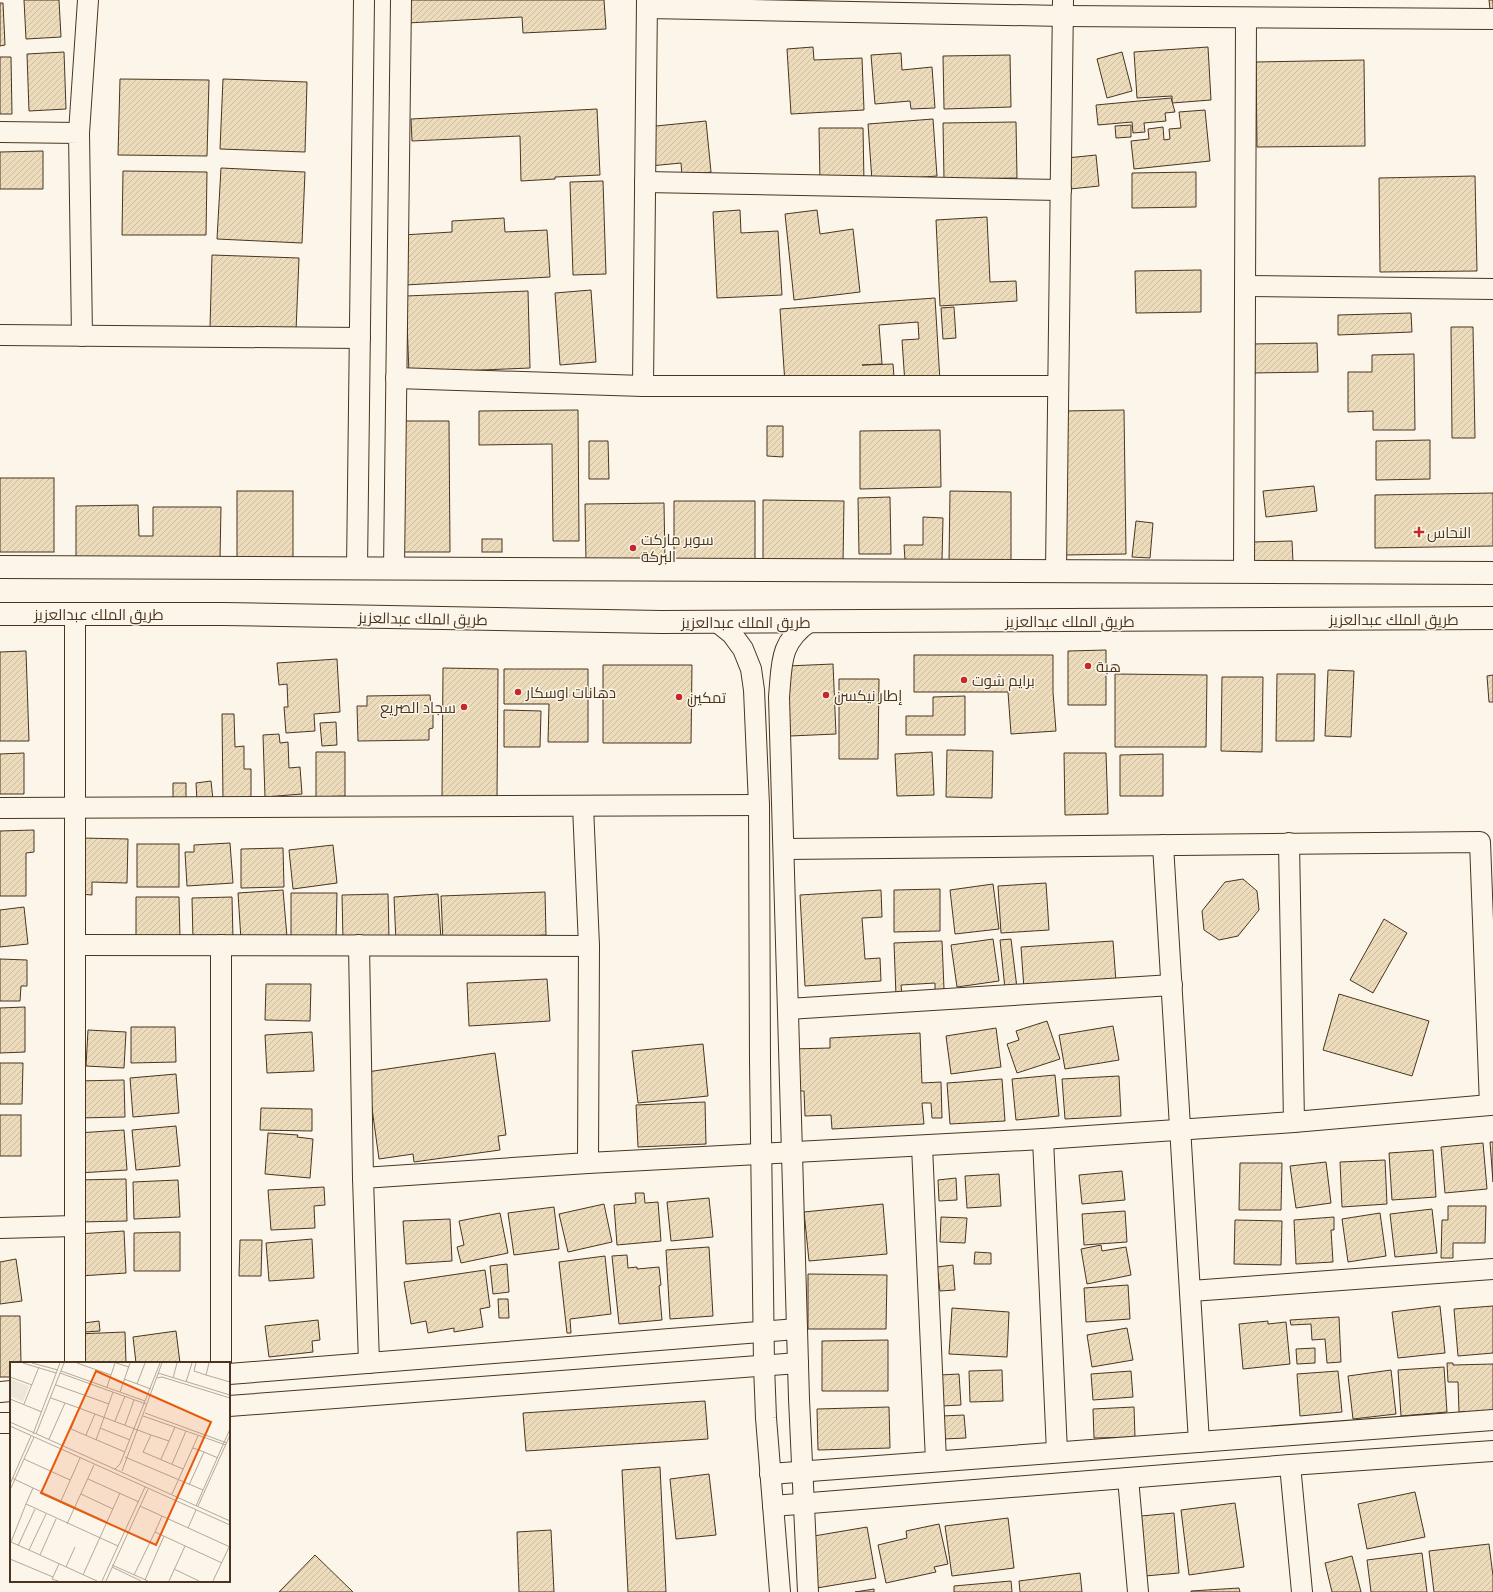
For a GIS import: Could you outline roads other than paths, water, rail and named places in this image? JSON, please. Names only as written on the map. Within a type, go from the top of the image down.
[{"type":"highway","points":[[0,567],[1493,573]]},
{"type":"highway","name":"طريق الملك عبدالعزيز","points":[[0,614],[231,614],[661,622],[1493,618]]},
{"type":"street","points":[[82,336],[79,133],[88,0]]},
{"type":"street","points":[[357,569],[364,0]]},
{"type":"street","points":[[394,569],[401,0]]},
{"type":"street","points":[[643,386],[647,4],[1063,8],[1246,18],[1493,19]]},
{"type":"street","points":[[1056,571],[1063,8]]},
{"type":"street","points":[[1244,572],[1246,18]]},
{"type":"street","points":[[0,132],[79,133]]},
{"type":"street","points":[[645,182],[1061,190]]},
{"type":"street","points":[[1245,286],[1493,289]]},
{"type":"street","points":[[0,335],[360,338]]},
{"type":"street","points":[[396,378],[643,386],[1058,386]]},
{"type":"street","points":[[75,614],[75,1362]]},
{"type":"street","points":[[717,622],[732,634],[743,648],[751,669],[752,679],[760,805],[761,1155],[764,1365],[770,1474],[780,1592]]},
{"type":"street","points":[[808,1592],[791,1153],[779,697],[782,661],[785,647],[799,630],[810,622]]},
{"type":"street","points":[[752,679],[781,680]]},
{"type":"street","points":[[0,808],[75,806],[760,805]]},
{"type":"street","points":[[583,806],[589,946],[588,1163]]},
{"type":"street","points":[[363,1178],[588,1163],[1043,1139],[1294,1122],[1491,1104],[1480,842],[784,849]]},
{"type":"street","points":[[1289,843],[1294,1122]]},
{"type":"street","points":[[1163,845],[1199,1442]]},
{"type":"street","points":[[75,945],[589,946]]},
{"type":"street","points":[[221,945],[221,1362]]},
{"type":"street","points":[[359,945],[363,1178],[369,1363]]},
{"type":"street","points":[[788,1009],[1172,986]]},
{"type":"street","points":[[1043,1139],[1057,1452]]},
{"type":"street","points":[[922,1146],[936,1461]]},
{"type":"street","points":[[0,1228],[75,1226]]},
{"type":"street","points":[[1191,1291],[1493,1269]]},
{"type":"street","points":[[230,1374],[797,1329]]},
{"type":"street","points":[[230,1406],[798,1363]]},
{"type":"street","points":[[0,1392],[10,1391]]},
{"type":"street","points":[[770,1474],[1493,1420]]},
{"type":"street","points":[[0,1423],[10,1422]]},
{"type":"street","points":[[773,1506],[1290,1465],[1493,1451]]},
{"type":"street","points":[[1290,1465],[1302,1592]]},
{"type":"street","points":[[1128,1478],[1138,1592]]},
{"type":"place","name":"النحاس","points":[[1419,532]]},
{"type":"place","name":"سوبر ماركت البركة","points":[[633,548]]},
{"type":"place","name":"هبة","points":[[1088,666]]},
{"type":"place","name":"برايم شوت","points":[[964,680]]},
{"type":"place","name":"دهانات اوسكار","points":[[518,692]]},
{"type":"place","name":"إطار نيكسن","points":[[826,695]]},
{"type":"place","name":"تمكين","points":[[679,697]]},
{"type":"place","name":"سجاد الصريع","points":[[464,707]]}]
